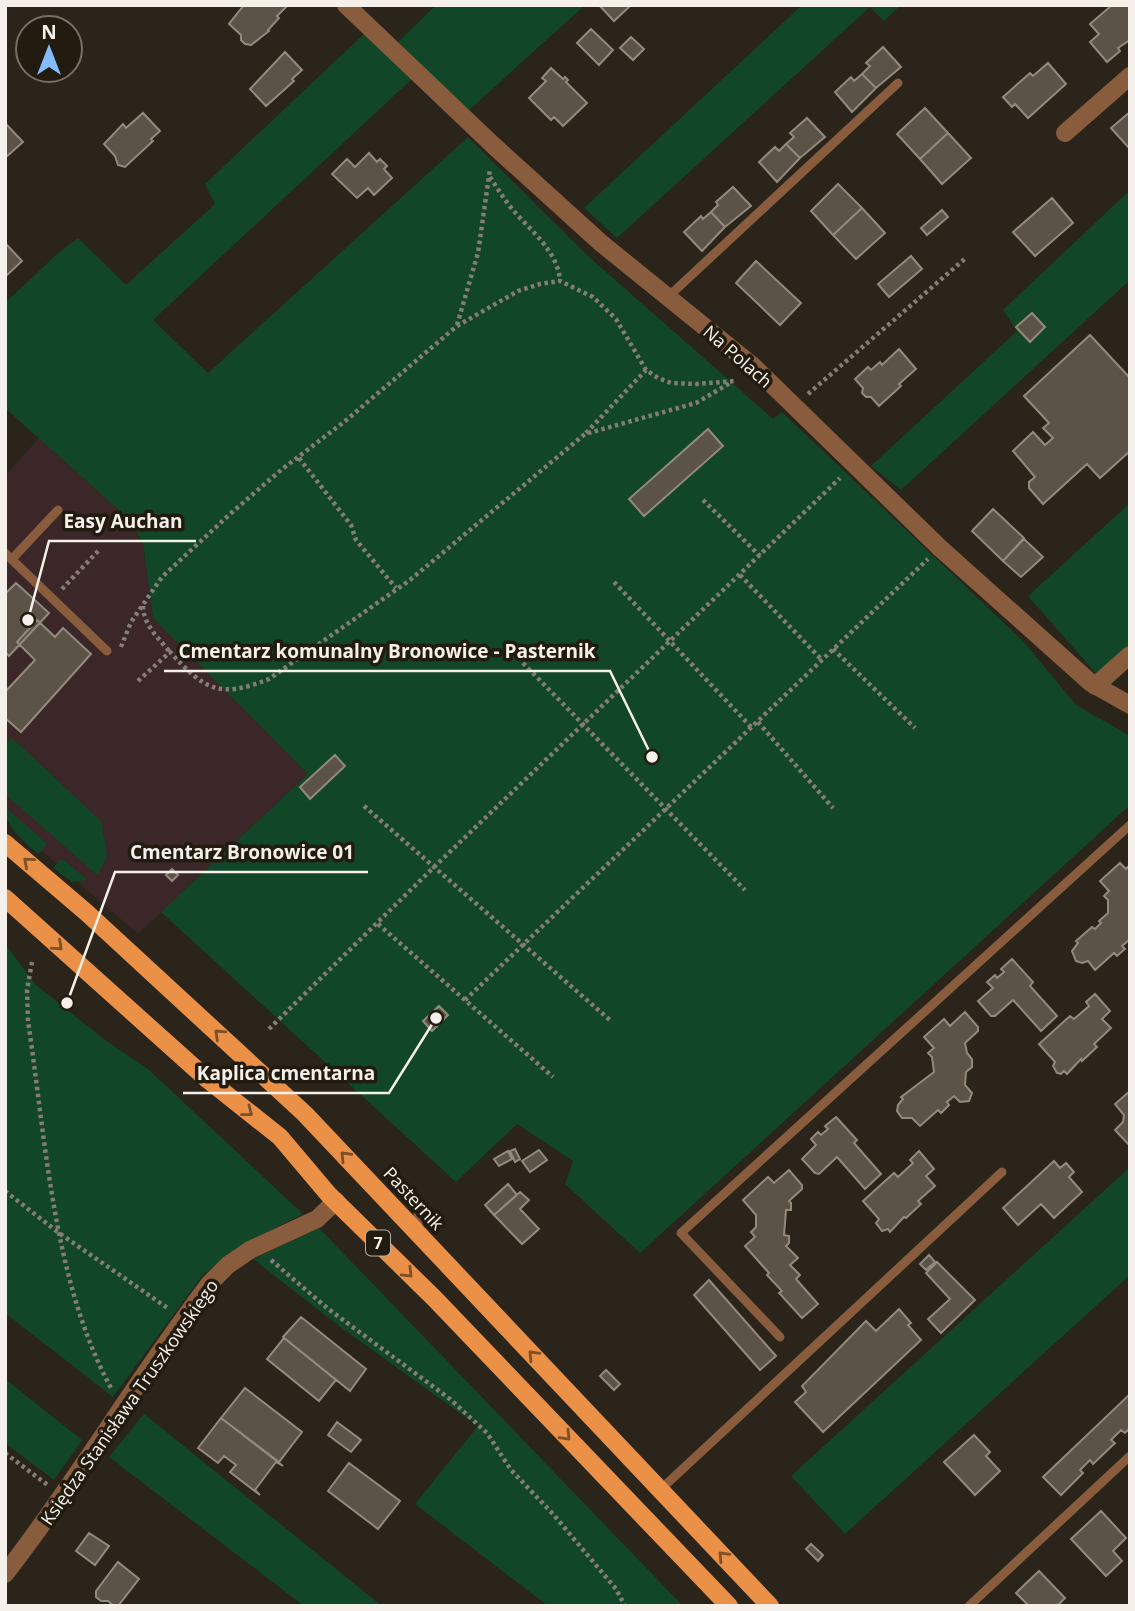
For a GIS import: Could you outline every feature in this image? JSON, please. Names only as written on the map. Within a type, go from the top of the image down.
[{"type":"main road","name":"Pasternik","points":[[5,843],[87,913],[305,1114],[770,1606]]},
{"type":"main road","name":"7","points":[[5,898],[206,1079],[280,1137],[336,1200],[729,1606]]},
{"type":"street","name":"Na Polach","points":[[346,5],[601,243],[753,366],[940,548],[1095,685],[1130,705]]},
{"type":"street","points":[[1065,133],[1130,76]]},
{"type":"street","points":[[1095,685],[1130,655]]},
{"type":"street","name":"Księdza Stanisława Truszkowskiego","points":[[5,1574],[42,1527],[121,1407],[210,1283],[228,1265],[257,1247],[317,1219],[336,1200]]},
{"type":"lane","points":[[669,296],[898,83]]},
{"type":"lane","points":[[58,510],[9,556],[107,651]]},
{"type":"lane","points":[[780,1337],[681,1233],[1130,825]]},
{"type":"lane","points":[[660,1490],[1002,1172]]},
{"type":"lane","points":[[418,1206],[418,1232]]},
{"type":"lane","points":[[969,1606],[1130,1456]]},
{"type":"path","points":[[457,326],[478,253],[494,146]]},
{"type":"path","points":[[490,177],[514,211],[549,252],[557,265],[560,281]]},
{"type":"path","points":[[794,406],[967,257]]},
{"type":"path","points":[[120,651],[131,622],[143,603],[162,577],[198,544],[281,470],[299,458],[457,326],[518,291],[560,281],[593,297],[616,318],[646,370],[658,378],[671,383],[718,384],[735,381],[696,403],[585,434]]},
{"type":"path","points":[[143,603],[143,612],[149,625],[170,652],[195,678],[206,685],[216,689],[247,688],[270,679],[449,549],[585,434],[646,370]]},
{"type":"path","points":[[299,458],[351,524],[356,540],[396,588]]},
{"type":"path","points":[[269,1029],[433,867],[855,465]]},
{"type":"path","points":[[703,500],[760,556]]},
{"type":"path","points":[[465,1000],[940,548]]},
{"type":"path","points":[[54,598],[100,549]]},
{"type":"path","points":[[740,575],[822,660]]},
{"type":"path","points":[[614,582],[752,728]]},
{"type":"path","points":[[833,649],[915,728]]},
{"type":"path","points":[[138,681],[170,652]]},
{"type":"path","points":[[523,663],[745,890]]},
{"type":"path","points":[[758,722],[834,807]]},
{"type":"path","points":[[364,806],[611,1021]]},
{"type":"path","points":[[378,924],[553,1077]]},
{"type":"path","points":[[32,962],[27,990],[28,1021],[63,1259],[75,1300],[121,1407]]},
{"type":"path","points":[[5,1191],[59,1233],[183,1320]]},
{"type":"path","points":[[257,1247],[327,1308],[450,1399],[487,1433],[511,1470],[553,1514],[615,1589],[625,1606]]},
{"type":"path","points":[[5,1453],[62,1496]]},
{"type":"shaded area","points":[[39,438],[130,520],[143,544],[153,618],[308,774],[138,934],[5,819],[5,476]]},
{"type":"green space","points":[[436,5],[585,5],[468,111],[398,42]]},
{"type":"green space","points":[[802,5],[901,5],[884,21],[870,7],[617,238],[584,208]]},
{"type":"green space","points":[[366,32],[412,79],[153,320],[208,373],[468,137],[588,256],[773,419],[782,412],[1023,641],[1076,705],[1130,736],[1130,805],[640,1253],[565,1184],[573,1161],[517,1124],[456,1182],[161,912],[308,774],[153,618],[143,544],[130,520],[5,408],[5,303],[78,238],[126,285],[215,204],[205,184]]},
{"type":"green space","points":[[1129,191],[1130,280],[901,490],[871,466],[1017,331],[1003,310]]},
{"type":"green space","points":[[1130,503],[1130,667],[1108,687],[1028,596]]},
{"type":"green space","points":[[12,738],[101,821],[107,855],[99,873],[96,874],[5,794],[5,741],[7,743]]},
{"type":"green space","points":[[5,807],[45,842],[46,846],[38,854],[12,827]]},
{"type":"green space","points":[[60,860],[64,860],[87,880],[72,882],[53,868]]},
{"type":"green space","points":[[5,944],[36,985],[105,1040],[148,1069],[303,1214],[236,1248],[202,1276],[113,1397],[5,1313]]},
{"type":"green space","points":[[1130,1167],[1130,1275],[845,1534],[791,1476]]},
{"type":"green space","points":[[319,1228],[683,1606],[548,1606],[415,1504],[478,1426],[339,1326],[253,1259]]},
{"type":"green space","points":[[5,1379],[82,1440],[54,1480],[5,1443]]},
{"type":"green space","points":[[144,1414],[382,1606],[304,1606],[109,1457]]},
{"type":"building","points":[[244,5],[288,5],[277,16],[279,18],[269,31],[251,45],[245,44],[241,35],[229,24]]},
{"type":"building","points":[[599,5],[627,5],[629,7],[614,21]]},
{"type":"building","points":[[1112,5],[1130,5],[1130,40],[1118,48],[1120,51],[1107,62],[1090,42],[1099,34],[1090,24]]},
{"type":"building","points":[[591,29],[613,50],[599,65],[577,43]]},
{"type":"building","points":[[631,37],[644,49],[633,60],[620,48]]},
{"type":"building","points":[[883,47],[901,67],[876,88],[862,74],[870,66],[866,63]]},
{"type":"building","points":[[285,52],[302,70],[292,79],[294,81],[266,106],[250,89]]},
{"type":"building","points":[[1048,63],[1066,84],[1028,118],[1015,104],[1012,107],[1003,97],[1030,73],[1033,76]]},
{"type":"building","points":[[551,68],[563,79],[565,77],[568,80],[566,82],[587,103],[563,126],[554,117],[551,120],[529,98],[546,81],[542,78]]},
{"type":"building","points":[[862,74],[876,88],[852,112],[835,92],[851,77],[854,81]]},
{"type":"building","points":[[925,108],[948,133],[920,159],[897,134]]},
{"type":"building","points":[[1130,112],[1130,148],[1129,148],[1111,128]]},
{"type":"building","points":[[143,113],[160,131],[125,167],[118,165],[115,156],[104,144],[123,124],[126,128]]},
{"type":"building","points":[[807,118],[825,137],[800,158],[786,144],[794,137],[790,133]]},
{"type":"building","points":[[5,123],[23,142],[5,158]]},
{"type":"building","points":[[948,133],[971,158],[942,184],[920,159]]},
{"type":"building","points":[[786,144],[800,158],[777,182],[759,162],[775,147],[779,151]]},
{"type":"building","points":[[369,153],[377,162],[380,159],[387,166],[384,169],[392,178],[374,195],[368,188],[357,198],[332,174],[347,159],[355,167]]},
{"type":"building","points":[[838,184],[862,208],[833,235],[811,211]]},
{"type":"building","points":[[733,187],[751,206],[725,227],[711,212],[718,205],[716,202]]},
{"type":"building","points":[[1052,198],[1073,223],[1035,256],[1013,232]]},
{"type":"building","points":[[862,208],[885,233],[856,259],[833,235]]},
{"type":"building","points":[[942,210],[948,217],[927,235],[921,228]]},
{"type":"building","points":[[711,212],[725,227],[702,251],[684,232],[701,216],[703,219]]},
{"type":"building","points":[[5,243],[22,261],[5,277]]},
{"type":"building","points":[[911,256],[922,269],[889,297],[878,284]]},
{"type":"building","points":[[756,261],[801,303],[780,325],[736,283]]},
{"type":"building","points":[[1032,313],[1045,327],[1030,342],[1016,327]]},
{"type":"building","points":[[1090,335],[1130,378],[1130,451],[1100,478],[1087,464],[1043,504],[1029,488],[1029,482],[1035,477],[1013,451],[1033,432],[1045,445],[1053,438],[1043,428],[1049,423],[1024,396]]},
{"type":"building","points":[[899,349],[916,369],[879,406],[871,397],[862,393],[863,388],[855,379],[868,367],[871,370],[880,362],[882,365]]},
{"type":"building","points":[[708,429],[723,446],[644,516],[629,499]]},
{"type":"building","points":[[993,509],[1024,538],[1003,561],[972,531]]},
{"type":"building","points":[[1024,539],[1043,557],[1021,577],[1003,561]]},
{"type":"building","points":[[16,583],[49,613],[9,656],[5,652],[5,594]]},
{"type":"building","points":[[37,620],[55,637],[63,628],[91,654],[21,732],[5,718],[5,692],[35,660],[17,642]]},
{"type":"building","points":[[335,755],[345,766],[310,799],[300,787]]},
{"type":"building","points":[[1120,863],[1126,869],[1130,865],[1130,939],[1122,946],[1125,949],[1117,956],[1114,953],[1095,970],[1088,961],[1076,961],[1072,951],[1078,943],[1076,941],[1092,927],[1095,929],[1108,913],[1108,900],[1104,896],[1109,891],[1100,881]]},
{"type":"building","points":[[172,869],[178,875],[172,881],[166,875]]},
{"type":"building","points":[[1012,959],[1033,982],[1030,986],[1057,1016],[1041,1031],[1013,1000],[995,1016],[991,1016],[978,1001],[993,988],[987,982],[1004,972],[1001,969]]},
{"type":"building","points":[[1095,994],[1110,1011],[1102,1019],[1111,1028],[1094,1044],[1097,1047],[1067,1074],[1064,1071],[1057,1073],[1053,1066],[1055,1062],[1039,1044],[1070,1016],[1074,1019],[1089,1006],[1086,1002]]},
{"type":"building","points":[[439,1006],[448,1015],[432,1031],[423,1021]]},
{"type":"building","points":[[965,1012],[978,1027],[978,1031],[965,1043],[967,1053],[972,1059],[972,1067],[966,1072],[965,1085],[972,1093],[969,1101],[960,1102],[954,1096],[941,1113],[938,1110],[920,1126],[912,1118],[902,1118],[897,1111],[903,1099],[901,1097],[934,1072],[932,1057],[928,1053],[934,1048],[924,1037],[944,1019],[950,1026]]},
{"type":"building","points":[[1130,1091],[1130,1146],[1115,1130],[1123,1122],[1124,1115],[1115,1104]]},
{"type":"building","points":[[836,1117],[857,1140],[854,1143],[881,1174],[865,1189],[837,1157],[819,1174],[802,1159],[816,1145],[811,1139],[818,1132],[821,1135],[828,1129],[825,1126]]},
{"type":"building","points":[[515,1149],[520,1159],[515,1162],[510,1151]]},
{"type":"building","points":[[539,1150],[547,1160],[530,1172],[522,1161]]},
{"type":"building","points":[[508,1151],[512,1159],[499,1166],[494,1159]]},
{"type":"building","points":[[919,1151],[934,1169],[926,1176],[935,1186],[918,1201],[921,1204],[890,1232],[888,1229],[882,1231],[876,1223],[879,1219],[863,1201],[894,1173],[898,1177],[913,1163],[910,1160]]},
{"type":"building","points":[[1054,1161],[1060,1168],[1066,1163],[1074,1172],[1069,1177],[1082,1192],[1054,1218],[1041,1204],[1018,1225],[1003,1208]]},
{"type":"building","points":[[789,1170],[802,1185],[802,1189],[789,1201],[791,1210],[786,1210],[784,1235],[789,1236],[789,1243],[786,1246],[798,1258],[790,1265],[800,1275],[796,1279],[818,1304],[802,1318],[779,1293],[782,1291],[767,1275],[769,1273],[745,1246],[755,1237],[751,1232],[756,1227],[756,1215],[743,1200],[768,1177],[774,1183]]},
{"type":"building","points":[[508,1184],[517,1195],[494,1215],[485,1205]]},
{"type":"building","points":[[520,1192],[529,1200],[520,1209],[539,1229],[522,1244],[494,1215]]},
{"type":"building","points":[[929,1255],[935,1262],[926,1270],[920,1264]]},
{"type":"building","points":[[937,1262],[975,1300],[941,1333],[928,1319],[950,1299],[926,1273]]},
{"type":"building","points":[[709,1280],[776,1356],[760,1370],[694,1295]]},
{"type":"building","points":[[899,1309],[921,1340],[823,1432],[795,1402],[806,1392],[802,1386],[866,1321],[876,1331]]},
{"type":"building","points":[[301,1317],[366,1369],[350,1391],[283,1337]]},
{"type":"building","points":[[284,1338],[336,1380],[319,1401],[267,1359]]},
{"type":"building","points":[[606,1370],[620,1384],[614,1390],[600,1376]]},
{"type":"building","points":[[245,1388],[302,1432],[279,1462],[221,1418]]},
{"type":"building","points":[[1130,1394],[1130,1428],[1125,1433],[1121,1430],[1111,1440],[1115,1443],[1093,1464],[1090,1460],[1080,1470],[1083,1473],[1061,1495],[1043,1477]]},
{"type":"building","points":[[221,1418],[283,1466],[276,1462],[255,1490],[260,1495],[230,1472],[236,1465],[224,1456],[218,1463],[198,1448]]},
{"type":"building","points":[[337,1422],[361,1440],[351,1452],[328,1435]]},
{"type":"building","points":[[974,1435],[990,1452],[986,1456],[1000,1471],[975,1495],[944,1462]]},
{"type":"building","points":[[349,1463],[400,1501],[378,1529],[328,1491]]},
{"type":"building","points":[[1101,1511],[1126,1538],[1113,1551],[1122,1561],[1106,1576],[1071,1539]]},
{"type":"building","points":[[89,1533],[109,1546],[95,1565],[76,1551]]},
{"type":"building","points":[[811,1544],[823,1555],[818,1561],[806,1549]]},
{"type":"building","points":[[118,1562],[139,1579],[118,1606],[114,1606],[96,1597],[96,1591]]},
{"type":"building","points":[[1039,1571],[1065,1598],[1059,1604],[1061,1606],[1029,1606],[1016,1593]]},
{"type":"place","name":"Easy Auchan","points":[[28,620]]},
{"type":"place","name":"Cmentarz komunalny Bronowice - Pasternik","points":[[652,757]]},
{"type":"place","name":"Cmentarz Bronowice 01","points":[[67,1003]]},
{"type":"place","name":"Kaplica cmentarna","points":[[436,1018]]}]
